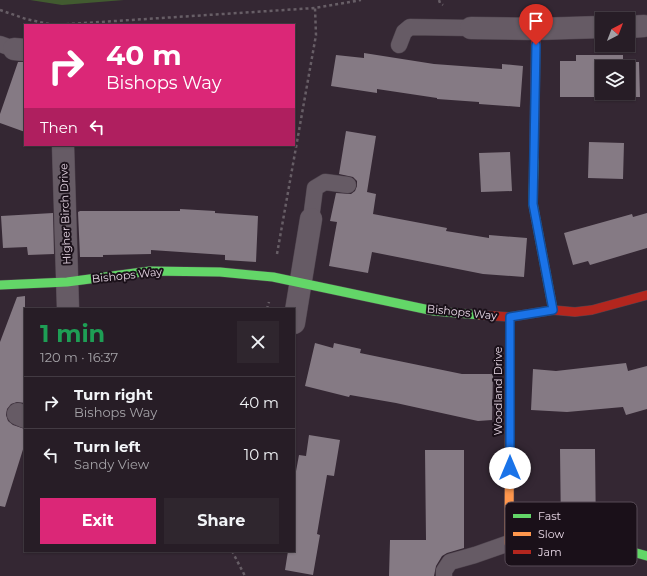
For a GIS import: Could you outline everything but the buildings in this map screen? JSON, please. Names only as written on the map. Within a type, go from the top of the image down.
[{"type":"street","points":[[472,28],[536,29],[595,27]]},
{"type":"street","points":[[536,29],[533,204],[553,310]]},
{"type":"street","name":"Higher Birch Drive","points":[[63,146],[68,308]]},
{"type":"street","points":[[295,317],[311,220]]},
{"type":"street","name":"Bishops Way","points":[[0,285],[67,282],[150,271],[220,272],[273,277],[434,310],[510,317],[553,310],[575,312],[592,310],[647,294]]},
{"type":"street","name":"Woodland Drive","points":[[510,317],[510,502]]},
{"type":"street","points":[[637,554],[647,556]]},
{"type":"lane","points":[[399,45],[404,32],[410,27],[472,28]]},
{"type":"lane","points":[[311,220],[315,188],[325,182],[348,184]]},
{"type":"lane","points":[[444,576],[444,571],[450,562],[505,545]]},
{"type":"path","points":[[69,24],[315,8],[361,0]]},
{"type":"path","points":[[267,308],[316,35],[315,8]]},
{"type":"path","points":[[0,10],[26,19],[49,24]]},
{"type":"path","points":[[233,552],[245,576]]},
{"type":"green space","points":[[30,0],[124,0],[62,5]]},
{"type":"traffic: fast","points":[[534,159],[533,204],[553,310]]},
{"type":"traffic: fast","points":[[0,285],[67,282],[150,271],[220,272],[273,277],[434,311],[480,315]]},
{"type":"traffic: fast","points":[[637,553],[647,556]]},
{"type":"traffic: slow","points":[[509,502],[510,317]]},
{"type":"traffic: jam","points":[[534,159],[536,29]]},
{"type":"traffic: jam","points":[[480,315],[510,317],[553,310],[575,312],[592,310],[647,295]]},
{"type":"route","points":[[510,468],[510,317],[553,310],[533,204],[536,45]]}]
